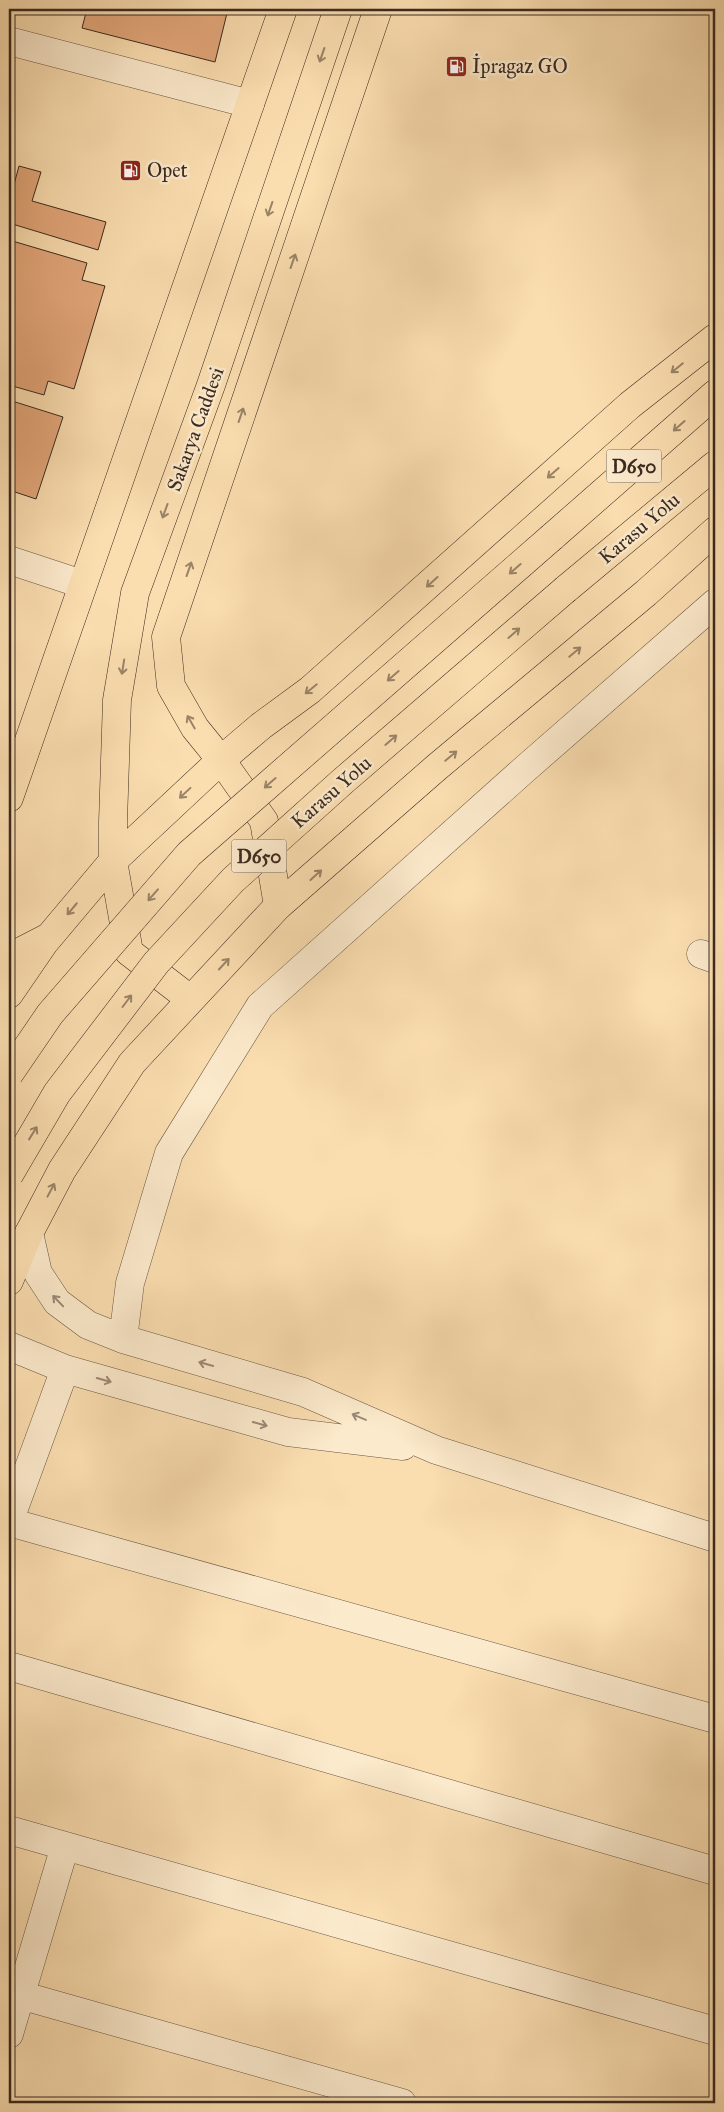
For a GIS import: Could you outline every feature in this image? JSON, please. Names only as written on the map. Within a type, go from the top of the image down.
[{"type":"main road","points":[[9,798],[283,9]]},
{"type":"main road","name":"Sakarya Caddesi","points":[[190,999],[129,952],[113,861],[117,700],[135,593],[211,385],[338,9]]},
{"type":"main road","name":"Sakarya Caddesi","points":[[278,906],[264,821],[221,760],[195,728],[171,686],[166,637],[378,9]]},
{"type":"main road","points":[[9,994],[48,938],[113,861],[221,760],[261,726],[310,690],[630,405],[715,338]]},
{"type":"main road","name":"D650","points":[[9,1074],[50,1014],[189,854],[715,394]]},
{"type":"main road","name":"Karasu Yolu","points":[[9,1175],[57,1093],[156,962],[233,880],[343,781],[566,589],[715,465]]},
{"type":"main road","points":[[9,1281],[29,1234],[62,1170],[132,1062],[190,999],[278,906],[438,767],[646,593],[715,531]]},
{"type":"main road","points":[[9,952],[16,954],[48,938]]},
{"type":"street","points":[[9,41],[250,104]]},
{"type":"street","points":[[9,560],[82,584]]},
{"type":"street","points":[[123,1340],[130,1283],[169,1152],[260,1006],[526,768],[715,603]]},
{"type":"street","points":[[29,1234],[38,1273],[57,1302],[88,1325],[123,1340],[302,1392],[436,1450],[715,1538]]},
{"type":"street","points":[[9,1346],[65,1369],[288,1432],[436,1450]]},
{"type":"street","points":[[65,1369],[9,1522],[715,1720]]},
{"type":"street","points":[[9,1666],[715,1871]]},
{"type":"street","points":[[9,1830],[715,2031]]},
{"type":"street","points":[[9,2034],[65,1846]]},
{"type":"street","points":[[20,1995],[402,2103]]},
{"type":"building","points":[[87,9],[228,9],[215,62],[82,28]]},
{"type":"building","points":[[19,166],[41,172],[32,201],[106,222],[98,250],[9,223],[9,203]]},
{"type":"building","points":[[9,240],[87,263],[82,280],[105,286],[74,389],[48,381],[44,395],[9,385]]},
{"type":"building","points":[[9,400],[63,417],[36,499],[9,490]]},
{"type":"place","name":"İpragaz GO","points":[[456,66]]},
{"type":"place","name":"Opet","points":[[131,170]]}]
